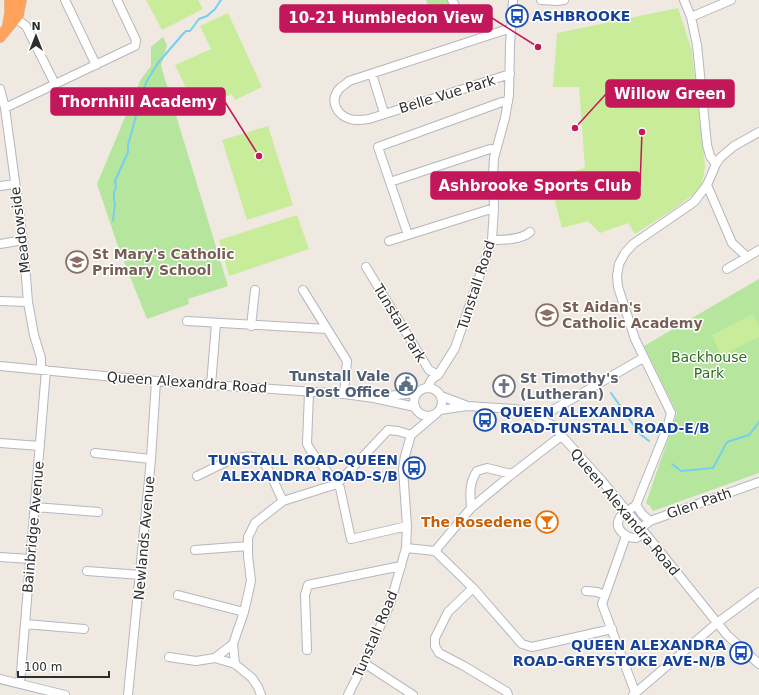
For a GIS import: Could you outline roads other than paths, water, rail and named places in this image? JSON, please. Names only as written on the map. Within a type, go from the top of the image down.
[{"type":"highway","points":[[0,37],[7,27],[10,17],[17,4]]},
{"type":"street","points":[[65,0],[96,65]]},
{"type":"street","points":[[5,108],[135,46],[136,40],[116,0]]},
{"type":"street","points":[[452,0],[461,18]]},
{"type":"street","name":"Tunstall Road","points":[[427,388],[432,379],[438,375],[455,348],[492,240],[494,208],[493,175],[496,150],[508,102],[513,0]]},
{"type":"street","points":[[541,0],[564,0]]},
{"type":"street","points":[[684,0],[691,17],[697,45],[707,145],[710,156],[716,164]]},
{"type":"street","points":[[691,17],[731,0]]},
{"type":"street","points":[[17,4],[26,26],[55,84]]},
{"type":"street","points":[[372,74],[384,114],[357,121],[341,114],[335,106],[335,99],[339,89],[349,81],[511,28]]},
{"type":"street","name":"Belle Vue Park","points":[[384,114],[510,74]]},
{"type":"street","name":"Meadowside","points":[[0,89],[5,108],[23,240],[28,302],[34,335],[44,370]]},
{"type":"street","points":[[408,235],[378,147],[502,102],[508,102]]},
{"type":"street","points":[[643,531],[636,538],[626,536],[620,531],[618,522],[620,517],[636,505],[667,428],[671,413],[635,339],[618,287],[617,276],[619,264],[629,248],[694,202],[707,185],[716,164],[730,149],[758,134]]},
{"type":"street","points":[[390,182],[490,149],[496,150]]},
{"type":"street","points":[[0,186],[15,184]]},
{"type":"street","points":[[707,185],[732,243],[747,257]]},
{"type":"street","points":[[389,242],[494,208]]},
{"type":"street","points":[[492,240],[504,240],[526,236],[530,232]]},
{"type":"street","points":[[0,244],[23,240]]},
{"type":"street","points":[[728,269],[759,250]]},
{"type":"street","name":"Tunstall Park","points":[[366,267],[429,370],[438,375]]},
{"type":"street","points":[[251,326],[255,290]]},
{"type":"street","points":[[303,290],[347,361],[344,394]]},
{"type":"street","points":[[0,301],[28,302]]},
{"type":"street","points":[[187,322],[327,329]]},
{"type":"street","points":[[211,385],[216,324]]},
{"type":"street","points":[[540,418],[643,358]]},
{"type":"street","name":"Queen Alexandra Road","points":[[0,366],[156,381],[344,394],[374,398],[416,410],[422,415],[429,416],[439,412],[467,406],[525,411],[552,425],[627,511],[727,635],[759,664]]},
{"type":"street","name":"Bainbridge Avenue","points":[[20,684],[40,446],[44,370]]},
{"type":"street","points":[[235,664],[233,644],[244,612],[251,581],[248,537],[255,524],[283,501],[337,484],[388,430],[413,433],[439,412],[442,401],[438,375]]},
{"type":"street","name":"Newlands Avenue","points":[[128,695],[152,459],[156,381]]},
{"type":"street","name":"Queen Alexandra Road","points":[[374,398],[417,393],[421,390],[432,388],[440,394],[467,406]]},
{"type":"street","points":[[310,392],[307,444],[340,488],[351,539],[407,526]]},
{"type":"street","points":[[416,410],[414,398],[417,393]]},
{"type":"street","name":"Tunstall Road","points":[[348,695],[390,604],[406,548],[407,526],[403,469],[404,456],[413,433],[416,410]]},
{"type":"street","points":[[436,550],[471,508],[561,436]]},
{"type":"street","points":[[0,443],[40,446]]},
{"type":"street","points":[[95,452],[152,459]]},
{"type":"street","points":[[197,476],[238,457],[254,456],[263,462],[283,501]]},
{"type":"street","points":[[471,508],[470,491],[472,478],[477,471],[487,468],[512,474]]},
{"type":"street","name":"Glen Path","points":[[643,531],[650,521],[759,482]]},
{"type":"street","points":[[636,505],[642,514],[650,521]]},
{"type":"street","points":[[35,507],[98,512]]},
{"type":"street","points":[[626,536],[602,604],[634,694],[717,622],[759,592]]},
{"type":"street","points":[[195,550],[248,546]]},
{"type":"street","points":[[406,548],[436,550],[473,588],[522,644],[532,647],[612,629]]},
{"type":"street","points":[[0,557],[30,559]]},
{"type":"street","points":[[307,650],[305,595],[308,585],[401,566]]},
{"type":"street","points":[[87,571],[141,575]]},
{"type":"street","points":[[473,588],[448,612],[435,638],[435,646],[440,653],[507,692],[508,695]]},
{"type":"street","points":[[586,591],[597,592],[605,595]]},
{"type":"street","points":[[178,595],[244,612]]},
{"type":"street","points":[[25,624],[84,629]]},
{"type":"street","points":[[215,658],[233,644]]},
{"type":"street","points":[[170,657],[196,661],[215,658],[235,664],[252,678],[261,695]]},
{"type":"street","points":[[364,663],[412,695]]},
{"type":"street","points":[[0,681],[20,684],[54,694],[65,695]]},
{"type":"waterway","points":[[113,221],[115,204],[114,192],[116,187],[115,181],[128,152],[128,145],[138,109],[139,99],[148,79],[158,63],[183,34],[186,31],[190,31],[199,19],[207,16],[215,9],[221,0]]},
{"type":"waterway","points":[[611,393],[639,433],[649,441]]},
{"type":"waterway","points":[[672,464],[681,471],[713,468],[727,442],[749,435],[759,422]]},
{"type":"place","name":"ASHBROOKE","points":[[517,16]]},
{"type":"place","name":"10-21 Humbledon View","points":[[538,47]]},
{"type":"place","name":"Willow Green","points":[[575,128]]},
{"type":"place","name":"Ashbrooke Sports Club","points":[[642,132]]},
{"type":"place","name":"Thornhill Academy","points":[[259,156]]},
{"type":"place","name":"St Mary's Catholic Primary School","points":[[77,262]]},
{"type":"place","name":"St Aidan's Catholic Academy","points":[[547,315]]},
{"type":"place","name":"Tunstall Vale Post Office","points":[[406,384]]},
{"type":"place","name":"St Timothy's (Lutheran)","points":[[504,386]]},
{"type":"place","name":"QUEEN ALEXANDRA ROAD-TUNSTALL ROAD-E/B","points":[[485,420]]},
{"type":"place","name":"TUNSTALL ROAD-QUEEN ALEXANDRA ROAD-S/B","points":[[414,468]]},
{"type":"place","name":"The Rosedene","points":[[547,522]]},
{"type":"place","name":"QUEEN ALEXANDRA ROAD-GREYSTOKE AVE-N/B","points":[[741,653]]},
{"type":"park label","name":"Backhouse Park","points":[[709,366]]}]
